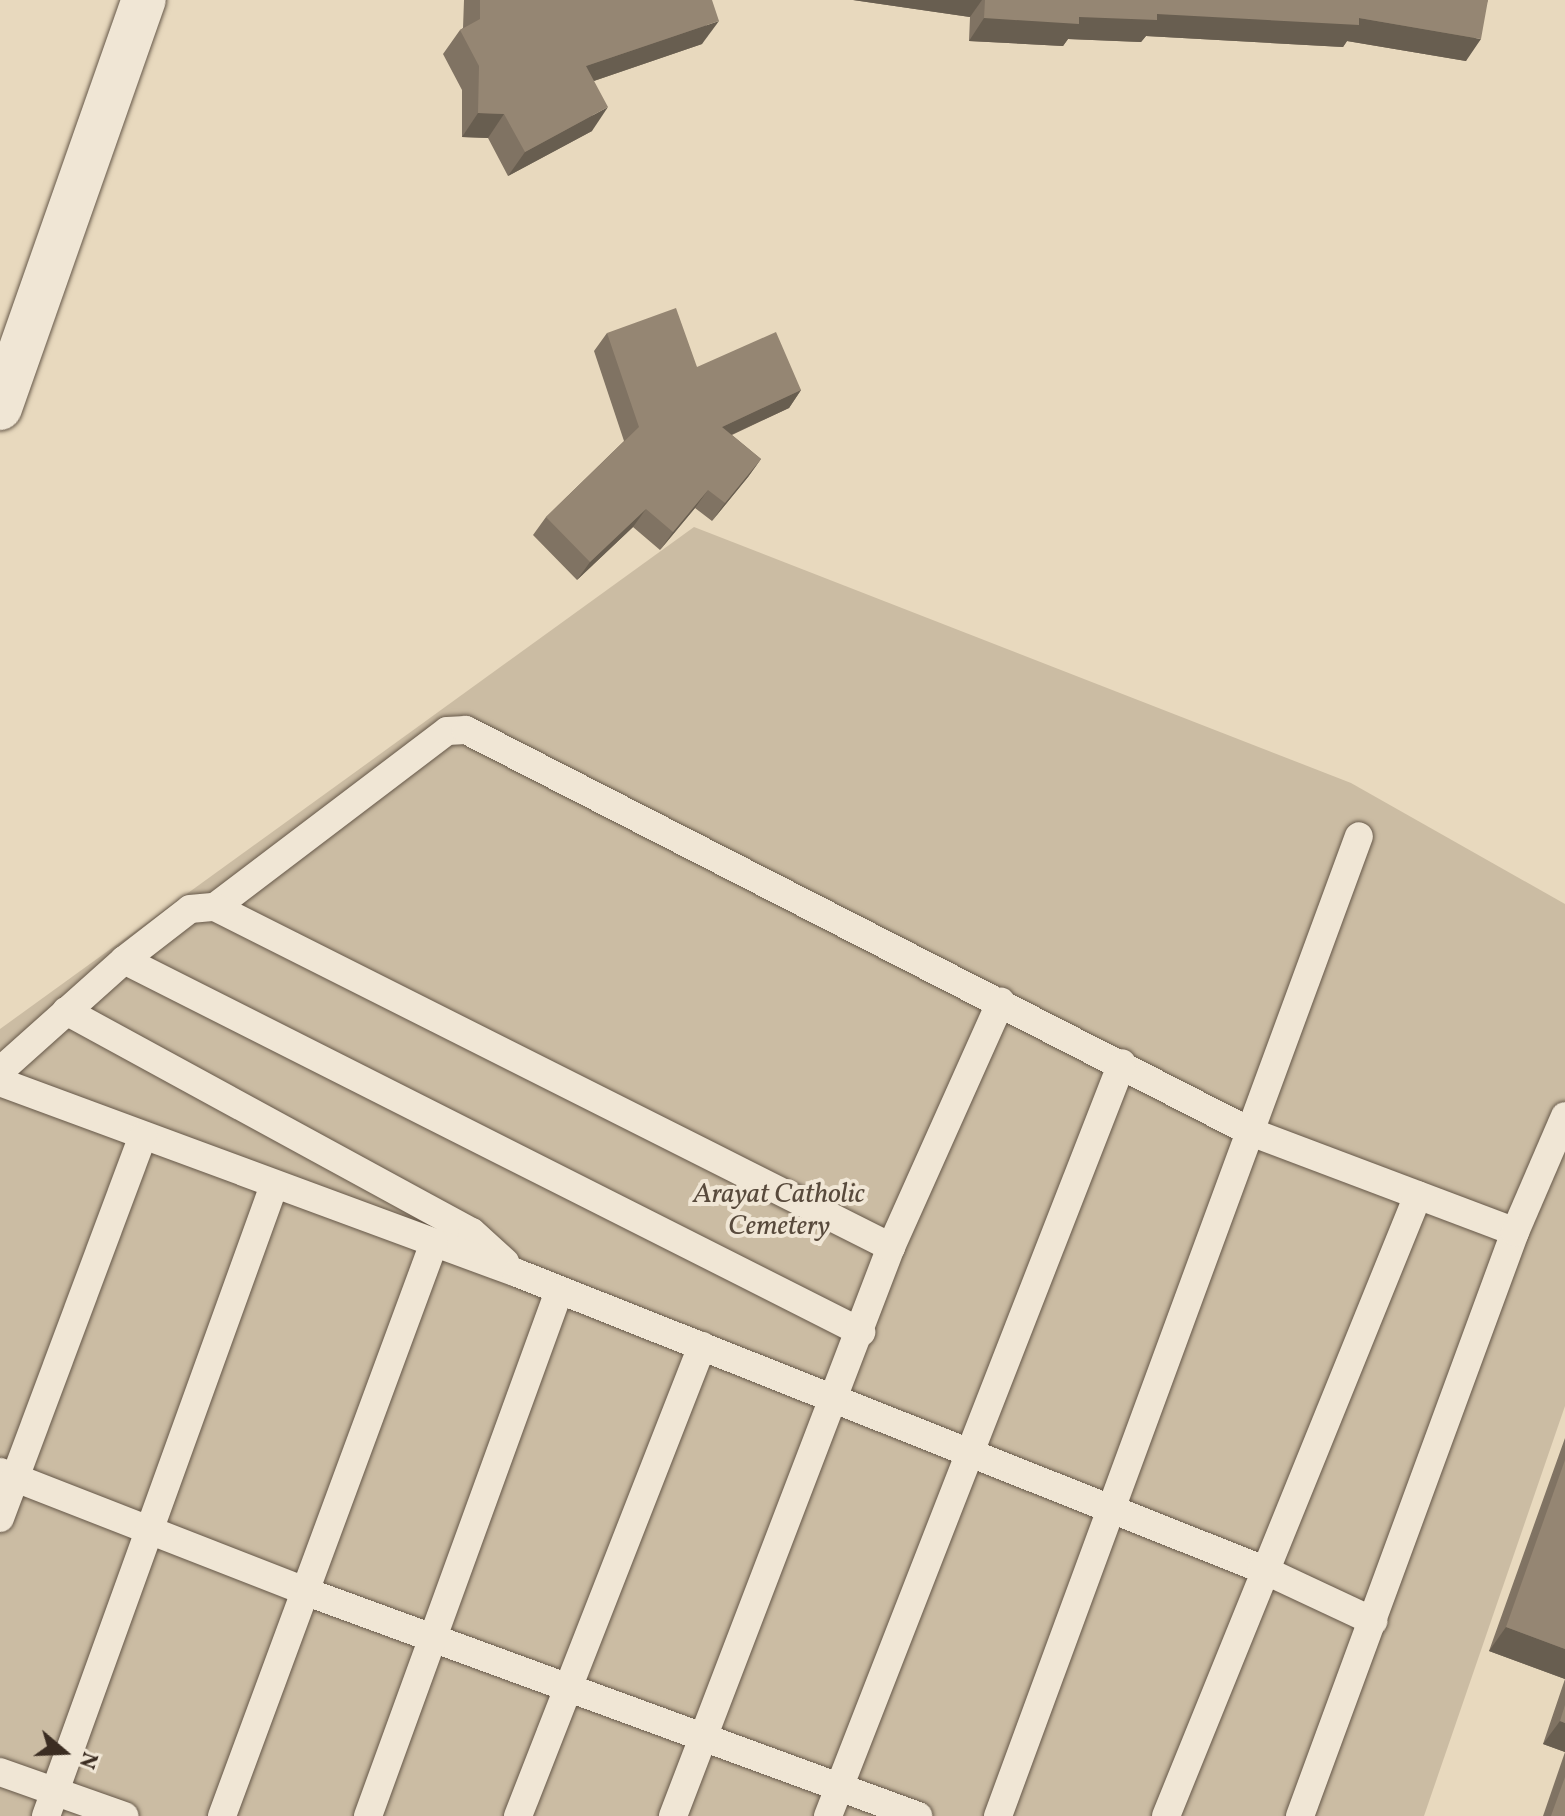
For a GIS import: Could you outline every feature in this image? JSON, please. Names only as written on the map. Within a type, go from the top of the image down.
[{"type":"street","points":[[0,408],[144,0]]},
{"type":"lane","points":[[215,907],[447,731],[466,730],[1001,1001],[1251,1132],[1515,1232]]},
{"type":"lane","points":[[998,1816],[1108,1510],[1359,836]]},
{"type":"lane","points":[[0,1071],[124,960],[190,909],[215,907],[891,1247]]},
{"type":"lane","points":[[124,960],[861,1332]]},
{"type":"lane","points":[[673,1816],[836,1400],[891,1247],[1001,1001]]},
{"type":"lane","points":[[66,1011],[472,1232],[517,1273]]},
{"type":"lane","points":[[828,1816],[967,1453],[1122,1063]]},
{"type":"lane","points":[[0,1082],[517,1273],[1262,1569],[1373,1621]]},
{"type":"lane","points":[[1300,1816],[1515,1232],[1565,1116]]},
{"type":"lane","points":[[0,1518],[7,1475],[143,1136]]},
{"type":"lane","points":[[50,1804],[274,1185]]},
{"type":"lane","points":[[1166,1816],[1262,1569],[1418,1195]]},
{"type":"lane","points":[[222,1816],[434,1243]]},
{"type":"lane","points":[[368,1816],[559,1291]]},
{"type":"lane","points":[[518,1816],[702,1346]]},
{"type":"lane","points":[[7,1475],[307,1592],[918,1816]]},
{"type":"lane","points":[[0,1772],[50,1804],[124,1816]]},
{"type":"green space","name":"Arayat Catholic Cemetery","points":[[694,527],[1351,783],[1565,904],[1565,1406],[1424,1816],[0,1816],[0,1029]]},
{"type":"building","points":[[480,0],[712,0],[719,21],[586,66],[608,107],[525,152],[504,114],[478,113],[479,66],[460,30],[480,19]]},
{"type":"building","points":[[985,0],[1488,0],[1481,39],[1359,18],[1359,25],[1157,14],[1157,20],[1079,17],[1079,24],[984,18]]},
{"type":"building","points":[[676,308],[697,367],[776,332],[801,390],[722,427],[761,459],[725,503],[708,490],[673,532],[646,509],[590,562],[546,517],[639,427],[607,333]]},
{"type":"building","points":[[1565,1460],[1565,1649],[1506,1627]]},
{"type":"building","points":[[1565,1705],[1565,1723],[1560,1721]]},
{"type":"building","points":[[1565,1777],[1565,1816],[1551,1816]]}]
